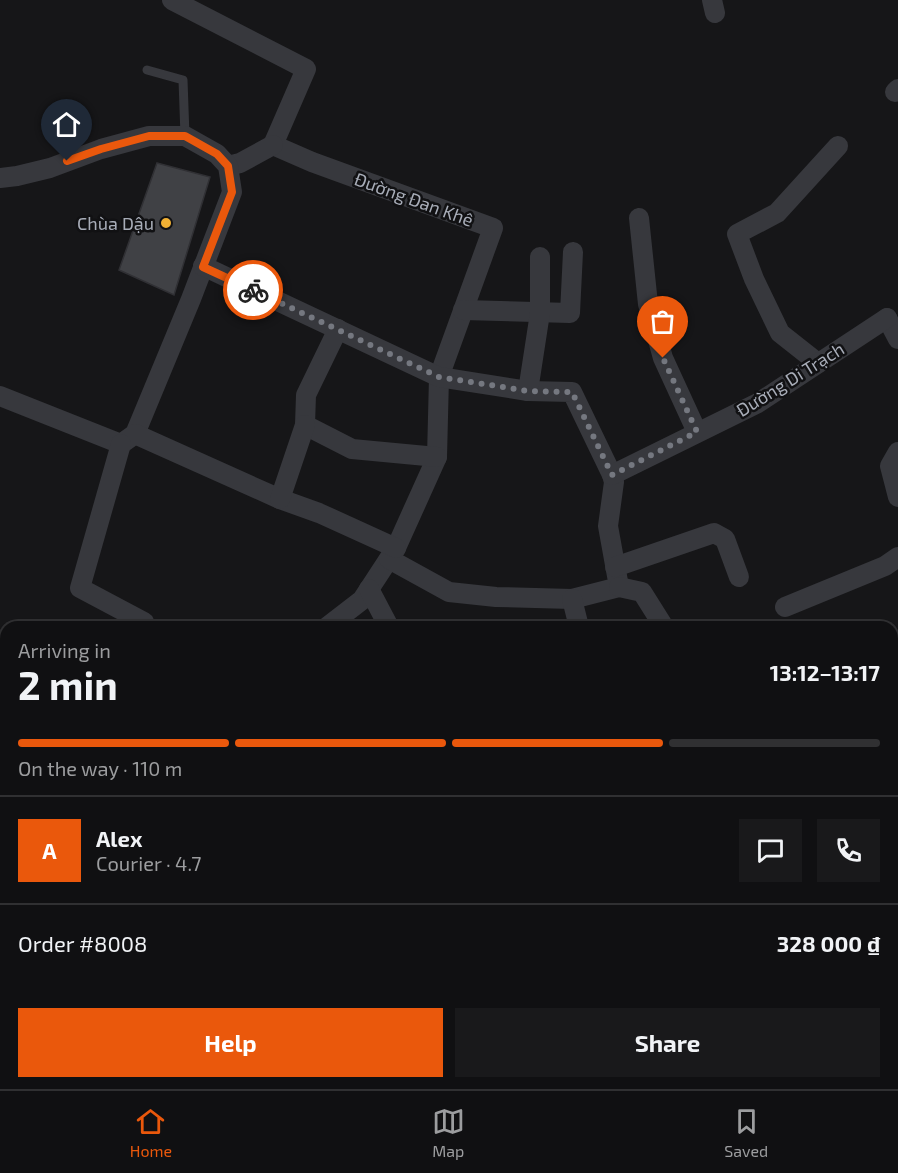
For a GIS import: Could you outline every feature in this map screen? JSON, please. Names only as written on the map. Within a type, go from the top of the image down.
[{"type":"street","points":[[172,0],[306,69],[273,145],[240,163],[228,166]]},
{"type":"street","points":[[0,178],[50,168],[101,149],[149,136],[185,136],[217,154],[228,166],[232,192],[203,267],[128,439],[80,588],[142,621]]},
{"type":"street","name":"Đường Đan Khê","points":[[273,145],[312,162],[493,228],[439,377],[437,457],[392,553],[362,600],[335,621]]},
{"type":"street","points":[[818,363],[780,333],[754,279],[737,234],[777,213],[838,146]]},
{"type":"street","points":[[639,218],[648,304],[663,358],[697,432]]},
{"type":"street","points":[[463,310],[570,313],[573,252]]},
{"type":"street","points":[[528,391],[540,313],[540,257]]},
{"type":"street","points":[[203,267],[439,377],[528,391],[572,392],[614,482],[608,526],[619,587]]},
{"type":"street","name":"Đường Di Trạch","points":[[612,475],[758,403],[818,363],[893,323]]},
{"type":"street","points":[[280,499],[305,425],[306,395],[338,329]]},
{"type":"street","points":[[0,396],[128,439],[319,513],[392,553],[450,592],[496,597],[572,599],[619,587],[642,592],[660,621]]},
{"type":"street","points":[[305,425],[352,449],[437,457]]},
{"type":"street","points":[[898,452],[890,466],[898,497]]},
{"type":"street","points":[[615,567],[714,533],[725,539],[739,577]]},
{"type":"street","points":[[785,607],[885,566],[898,557]]},
{"type":"street","points":[[369,589],[386,621]]},
{"type":"street","points":[[572,599],[578,621]]},
{"type":"lane","points":[[147,70],[183,80],[185,136]]},
{"type":"building","name":"Chùa Dậu","points":[[157,163],[210,177],[174,295],[119,270]]},
{"type":"way so far","points":[[253,290],[439,377],[528,391],[572,392],[612,475],[697,432],[663,358]]},
{"type":"place","name":"Chùa Dậu","points":[[166,223]]},
{"type":"route","points":[[67,161],[149,136],[185,136],[217,154],[228,166],[232,192],[203,267],[253,290]]}]
